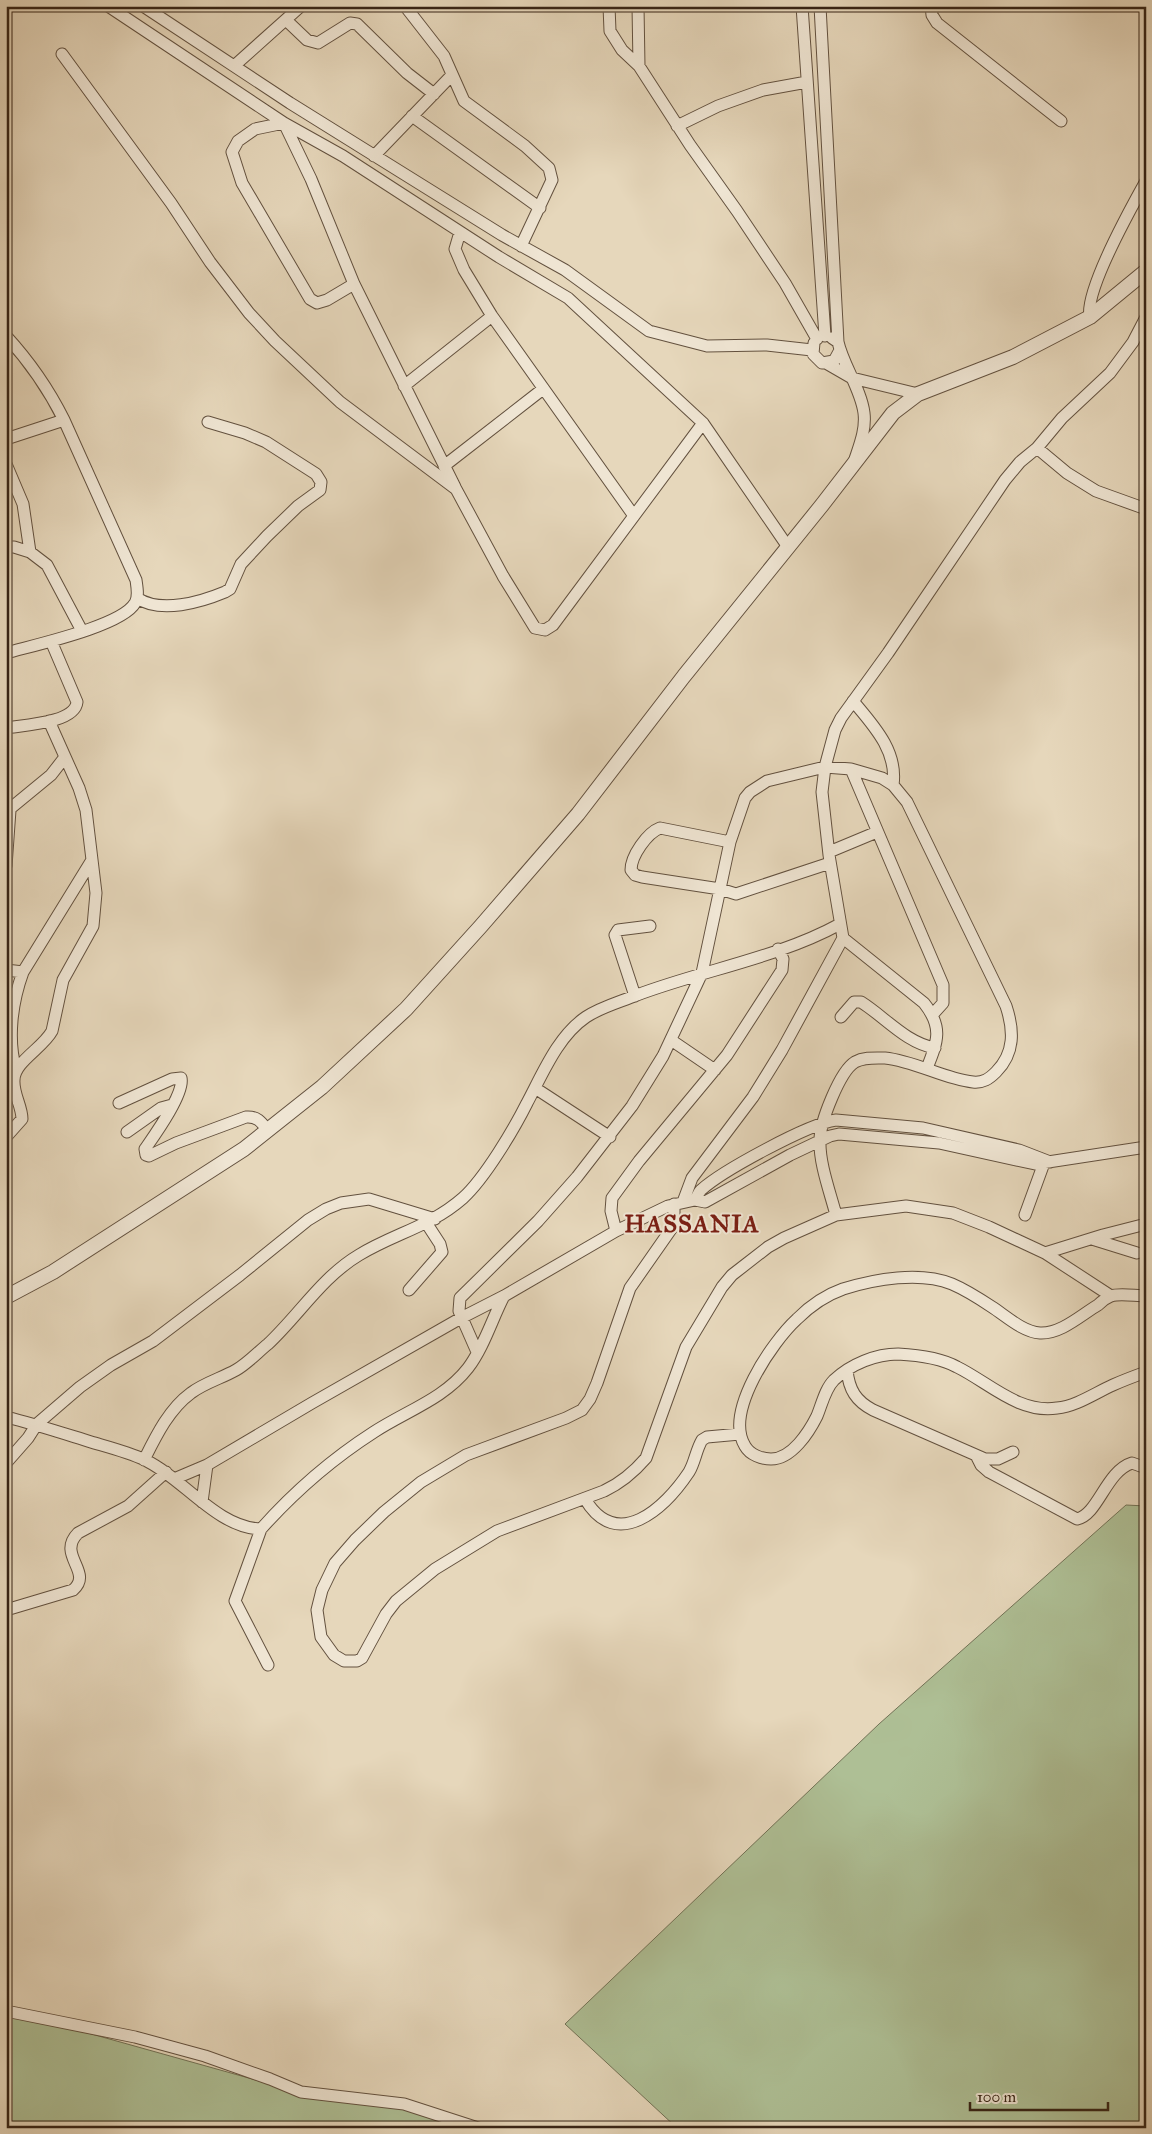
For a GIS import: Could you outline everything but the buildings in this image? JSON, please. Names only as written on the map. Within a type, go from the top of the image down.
[{"type":"street","points":[[108,6],[284,123],[343,156],[460,232],[568,298],[703,423],[788,547]]},
{"type":"street","points":[[143,6],[374,156],[521,246],[565,270],[649,331],[707,346],[767,345],[812,350]]},
{"type":"street","points":[[234,66],[301,6]]},
{"type":"street","points":[[405,6],[444,56],[451,76],[464,101],[525,146],[549,168],[552,180],[521,246]]},
{"type":"street","points":[[609,6],[610,32],[622,50],[639,66],[677,126],[821,337],[839,346]]},
{"type":"street","points":[[638,6],[639,66]]},
{"type":"street","points":[[802,6],[821,337],[812,350]]},
{"type":"street","points":[[820,6],[839,346],[864,412],[864,431],[855,459]]},
{"type":"street","points":[[931,6],[932,15],[937,22],[1061,121]]},
{"type":"street","points":[[286,20],[307,40],[318,43],[350,23],[357,24],[407,73],[434,94]]},
{"type":"street","points":[[62,54],[171,203],[210,262],[275,341],[340,402],[456,490]]},
{"type":"street","points":[[374,156],[451,76]]},
{"type":"street","points":[[677,126],[718,106],[763,90],[807,82]]},
{"type":"street","points":[[412,116],[540,208]]},
{"type":"street","points":[[284,123],[310,179],[354,284],[404,386],[456,490],[503,576],[535,628],[545,630],[554,626],[703,423]]},
{"type":"street","points":[[284,123],[255,129],[238,141],[232,152],[242,183],[310,299],[318,303],[327,300],[354,284]]},
{"type":"street","points":[[1090,317],[1088,309],[1091,296],[1118,233],[1146,181]]},
{"type":"street","points":[[460,232],[455,249],[464,270],[492,316],[634,516]]},
{"type":"street","points":[[6,1297],[54,1272],[268,1131],[322,1087],[406,1008],[481,926],[578,814],[684,676],[893,412],[918,394],[1014,357],[1090,317],[1146,271]]},
{"type":"street","points":[[404,386],[492,316]]},
{"type":"street","points":[[926,1068],[935,1048],[937,1036],[933,1014],[924,1003],[843,938],[829,857],[822,792],[825,768],[835,730],[841,718],[1005,480],[1020,462],[1037,448],[1062,418],[1110,373],[1133,342],[1146,317]]},
{"type":"street","points":[[6,336],[22,354],[55,402],[136,580],[137,598],[135,604],[124,615],[114,620],[51,641],[6,653]]},
{"type":"street","points":[[826,363],[834,361],[839,346]]},
{"type":"street","points":[[812,350],[818,361],[826,363],[852,378],[918,394]]},
{"type":"street","points":[[444,466],[543,388]]},
{"type":"street","points":[[6,439],[64,420]]},
{"type":"street","points":[[137,598],[143,602],[180,605],[225,592],[230,589],[241,564],[283,519],[320,490],[320,482],[316,474],[266,442],[245,433],[208,422]]},
{"type":"street","points":[[1037,448],[1067,473],[1096,491],[1146,509]]},
{"type":"street","points":[[6,464],[23,504],[30,552]]},
{"type":"street","points":[[6,547],[14,547],[30,552],[47,565],[82,631]]},
{"type":"street","points":[[6,728],[48,721],[72,713],[77,708],[77,702],[51,641]]},
{"type":"street","points":[[853,701],[871,723],[888,750],[894,771],[893,785]]},
{"type":"street","points":[[16,1070],[48,1038],[52,1031],[63,980],[93,926],[96,894],[86,810],[79,788],[48,721]]},
{"type":"street","points":[[6,866],[8,811],[51,776],[65,757]]},
{"type":"street","points":[[477,1352],[469,1331],[461,1318],[458,1305],[462,1295],[538,1221],[610,1137],[663,1056],[702,973],[730,842],[745,798],[757,786],[767,781],[825,768],[851,769],[882,778],[893,785],[907,802],[1006,1006],[1011,1022],[1009,1056],[1003,1065],[986,1080],[967,1081],[887,1058],[864,1059],[853,1063],[843,1077],[822,1124],[820,1141],[836,1214]]},
{"type":"street","points":[[851,769],[942,985],[943,1003],[933,1014]]},
{"type":"street","points":[[730,842],[660,828],[654,831],[642,846],[631,864],[632,872],[638,876],[720,889],[736,894],[829,857],[877,832]]},
{"type":"street","points":[[6,1137],[22,1119],[16,1095],[14,1080],[16,1070],[11,1037],[16,995],[23,972],[92,860]]},
{"type":"street","points":[[144,1460],[162,1426],[191,1392],[238,1370],[286,1326],[325,1281],[341,1267],[389,1239],[431,1222],[471,1189],[495,1156],[547,1065],[576,1025],[587,1016],[636,996],[702,973],[731,966],[824,933],[840,924]]},
{"type":"street","points":[[636,996],[615,935],[618,930],[650,926]]},
{"type":"street","points":[[843,938],[782,1050],[752,1097],[692,1178],[674,1225],[630,1288],[590,1399],[582,1410],[566,1418],[466,1455],[421,1482],[384,1512],[355,1540],[335,1563],[322,1590],[317,1610],[321,1637],[334,1656],[344,1661],[357,1661],[362,1658],[386,1614],[396,1601],[435,1569],[498,1532],[585,1499],[615,1485],[646,1458],[686,1347],[722,1287],[732,1276],[768,1248],[784,1238],[836,1214],[922,1206],[968,1217],[1045,1253],[1088,1284],[1111,1296],[1146,1296]]},
{"type":"street","points":[[616,1230],[611,1210],[612,1198],[639,1162],[728,1054],[779,976],[783,965],[778,949]]},
{"type":"street","points":[[6,970],[23,972]]},
{"type":"street","points":[[841,1017],[854,1002],[861,1002],[909,1037],[926,1046],[935,1048]]},
{"type":"street","points":[[670,1040],[715,1070]]},
{"type":"street","points":[[119,1103],[180,1077],[183,1083],[181,1091],[144,1149],[147,1156],[246,1117],[255,1118],[260,1121],[268,1131]]},
{"type":"street","points":[[535,1088],[610,1137]]},
{"type":"street","points":[[127,1132],[161,1108],[172,1105]]},
{"type":"street","points":[[684,1202],[739,1165],[822,1124],[846,1120],[906,1126],[1030,1164],[1146,1147]]},
{"type":"street","points":[[904,1139],[906,1126]]},
{"type":"street","points":[[6,1610],[73,1590],[80,1585],[81,1578],[70,1551],[72,1540],[78,1533],[133,1503],[170,1475],[207,1465],[461,1318],[504,1296],[616,1230],[656,1210],[684,1202],[705,1202],[790,1155],[830,1136],[839,1134],[939,1143],[964,1143]]},
{"type":"street","points":[[1025,1215],[1047,1163]]},
{"type":"street","points":[[6,1463],[28,1438],[37,1424],[88,1381],[111,1365],[153,1341],[240,1275],[308,1220],[341,1202],[369,1198],[431,1222],[440,1244],[441,1253],[409,1290]]},
{"type":"street","points":[[1045,1253],[1146,1224]]},
{"type":"street","points":[[1092,1239],[1137,1253]]},
{"type":"street","points":[[1111,1296],[1070,1323],[1052,1332],[1041,1333],[1032,1332],[952,1284],[912,1278],[871,1282],[836,1292],[817,1302],[797,1319],[771,1351],[758,1372],[741,1409],[740,1434],[747,1450],[753,1454],[770,1459],[785,1455],[799,1442],[816,1418],[831,1384],[847,1370],[879,1356],[896,1354],[922,1357],[956,1366],[1010,1398],[1049,1409],[1075,1403],[1146,1372]]},
{"type":"street","points":[[268,1665],[235,1601],[261,1529],[336,1457],[376,1430],[432,1400],[468,1368],[504,1296]]},
{"type":"street","points":[[847,1370],[851,1391],[863,1405],[947,1441],[977,1457],[990,1460],[998,1459],[1014,1452]]},
{"type":"street","points":[[7,1417],[37,1424],[144,1460],[170,1475],[202,1502],[243,1526],[261,1529]]},
{"type":"street","points":[[585,1499],[594,1513],[609,1523],[623,1524],[641,1519],[664,1504],[681,1482],[693,1464],[702,1440],[740,1434]]},
{"type":"street","points":[[977,1457],[989,1472],[1078,1519],[1089,1513],[1102,1492],[1122,1468],[1132,1463],[1146,1468]]},
{"type":"street","points":[[202,1502],[207,1465]]},
{"type":"street","points":[[6,2011],[135,2036],[205,2056],[270,2079],[300,2092],[404,2104],[478,2128]]},
{"type":"green space","points":[[1126,1505],[1146,1506],[1146,2128],[677,2128],[565,2024],[879,1724]]},
{"type":"green space","points":[[13,2012],[288,2089],[386,2099],[463,2128],[6,2128],[6,2013]]},
{"type":"district","name":"HASSANIA","points":[[692,1224]]}]
